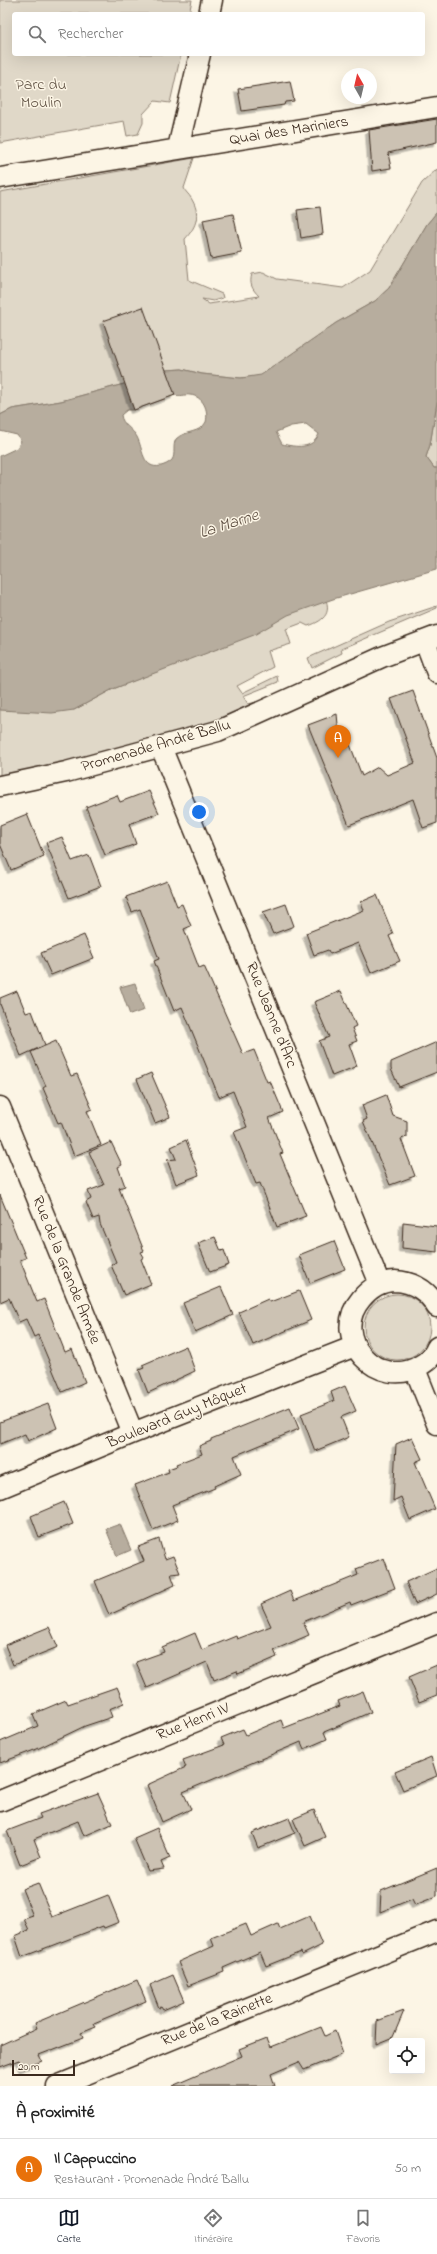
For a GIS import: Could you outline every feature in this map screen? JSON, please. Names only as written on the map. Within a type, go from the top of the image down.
[{"type":"street","points":[[209,12],[212,0]]},
{"type":"street","points":[[178,148],[200,56]]},
{"type":"street","name":"Quai des Mariniers","points":[[0,178],[437,107]]},
{"type":"street","points":[[431,639],[437,673]]},
{"type":"street","name":"Promenade André Ballu","points":[[0,786],[28,781],[162,747],[218,731],[350,671],[431,639]]},
{"type":"street","name":"Rue Jeanne d'Arc","points":[[162,747],[380,1284]]},
{"type":"street","name":"Rue de la Grande Armée","points":[[0,1107],[133,1433]]},
{"type":"street","points":[[437,1307],[432,1298],[421,1288],[408,1283],[394,1281],[380,1284],[367,1292],[357,1303],[351,1317],[350,1332],[355,1346],[362,1358],[373,1367],[387,1372],[401,1373],[415,1369],[427,1362],[437,1347]]},
{"type":"street","name":"Boulevard Guy Môquet","points":[[0,1488],[133,1433],[355,1346]]},
{"type":"street","points":[[415,1369],[437,1424]]},
{"type":"street","name":"Rue Henri IV","points":[[0,1801],[437,1623]]},
{"type":"street","name":"Rue de la Rainette","points":[[57,2086],[437,1931]]},
{"type":"green space","name":"Parc du Moulin","points":[[0,0],[192,0],[189,12],[12,12],[12,56],[181,56],[170,103],[155,101],[143,114],[143,123],[138,134],[127,136],[124,121],[0,143]]},
{"type":"green space","points":[[194,158],[184,188],[194,204],[197,215],[195,225],[185,239],[189,280],[222,294],[223,298],[213,301],[202,299],[209,304],[259,296],[252,286],[251,278],[252,274],[263,272],[277,279],[343,288],[370,270],[422,183],[437,169],[437,212],[427,224],[389,288],[375,301],[336,323],[261,376],[241,378],[202,374],[182,369],[166,370],[124,384],[61,401],[12,409],[0,415],[0,192]]},
{"type":"green space","points":[[437,402],[437,468],[434,468],[426,457],[430,445]]},
{"type":"green space","points":[[324,595],[327,606],[326,615],[314,624],[308,626],[302,623],[286,629],[291,644],[268,651],[273,667],[237,686],[242,693],[277,676],[278,682],[243,696],[248,704],[266,700],[221,724],[0,778],[0,682],[74,710],[113,689],[203,653]]},
{"type":"green space","points":[[437,606],[437,608],[341,649],[342,653],[312,668],[308,658],[389,622]]},
{"type":"green space","points":[[397,1294],[410,1296],[425,1309],[428,1314],[430,1327],[428,1340],[415,1355],[410,1358],[397,1360],[384,1358],[369,1345],[366,1340],[364,1327],[366,1314],[379,1299],[384,1296]]},
{"type":"water","name":"La Marne","points":[[437,212],[437,402],[430,445],[426,457],[434,468],[437,468],[437,569],[333,599],[288,615],[254,635],[113,689],[74,710],[52,713],[0,710],[0,456],[17,448],[21,441],[17,435],[0,431],[0,415],[12,409],[61,401],[124,384],[166,370],[182,369],[202,374],[241,378],[261,375],[336,323],[375,301],[389,288],[427,224]],"holes":[[[175,395],[195,396],[202,401],[207,413],[206,422],[200,428],[184,434],[176,439],[172,460],[161,466],[150,465],[144,457],[137,437],[123,422],[121,415],[127,410],[134,410]],[[306,424],[319,434],[312,443],[303,446],[282,444],[276,432],[291,426]]]},
{"type":"water","points":[[135,983],[144,1010],[130,1015],[120,987]]},
{"type":"water","points":[[120,1524],[131,1550],[117,1556],[106,1529]]},
{"type":"building","points":[[290,81],[294,101],[285,102],[284,105],[242,111],[238,89]]},
{"type":"building","points":[[437,119],[437,142],[388,153],[391,168],[372,171],[369,130]]},
{"type":"building","points":[[320,207],[323,234],[301,238],[297,210]]},
{"type":"building","points":[[233,214],[242,253],[211,259],[203,220]]},
{"type":"building","points":[[143,307],[175,395],[134,410],[103,321]]},
{"type":"building","points":[[413,691],[437,758],[437,823],[423,828],[413,799],[349,825],[308,725],[337,714],[340,746],[349,742],[362,776],[378,767],[387,775],[415,763],[391,699]]},
{"type":"building","points":[[149,791],[159,813],[129,824],[136,844],[105,855],[86,807],[117,795],[120,802]]},
{"type":"building","points":[[27,814],[44,856],[11,870],[0,844],[0,825]]},
{"type":"building","points":[[62,837],[72,861],[89,855],[101,886],[69,898],[46,843]]},
{"type":"building","points":[[167,881],[177,906],[182,904],[191,926],[184,929],[199,968],[204,966],[243,1054],[254,1050],[267,1082],[270,1081],[283,1112],[269,1118],[283,1153],[280,1154],[306,1216],[277,1227],[260,1183],[256,1184],[234,1132],[247,1127],[233,1091],[219,1097],[182,1007],[174,1011],[154,961],[159,959],[140,909],[132,912],[126,897]]},
{"type":"building","points":[[377,895],[393,934],[389,936],[400,961],[371,973],[358,943],[330,954],[328,950],[314,955],[306,933],[364,910],[361,902]]},
{"type":"building","points":[[286,904],[294,926],[273,934],[263,912]]},
{"type":"building","points":[[84,935],[94,958],[51,975],[41,953]]},
{"type":"building","points":[[17,991],[26,1013],[32,1011],[45,1045],[21,1056],[0,1004],[0,998]]},
{"type":"building","points":[[341,991],[356,1026],[352,1028],[357,1041],[349,1044],[357,1066],[332,1076],[319,1041],[329,1037],[314,1002]]},
{"type":"building","points":[[56,1041],[71,1076],[77,1074],[92,1109],[87,1111],[101,1145],[74,1156],[61,1122],[58,1123],[43,1088],[46,1086],[31,1052]]},
{"type":"building","points":[[437,1042],[437,1072],[399,1087],[391,1069],[391,1062]]},
{"type":"building","points":[[151,1073],[170,1117],[155,1123],[137,1079]]},
{"type":"building","points":[[386,1095],[393,1116],[407,1121],[407,1137],[401,1139],[415,1176],[390,1185],[363,1121],[367,1119],[362,1105]]},
{"type":"building","points":[[186,1140],[199,1175],[176,1184],[167,1160],[176,1159],[171,1147]]},
{"type":"building","points":[[111,1142],[122,1165],[118,1167],[125,1186],[119,1188],[144,1251],[141,1252],[144,1257],[141,1259],[151,1284],[124,1295],[111,1265],[116,1262],[100,1224],[99,1217],[93,1219],[86,1202],[91,1199],[88,1191],[104,1185],[89,1152]]},
{"type":"building","points":[[0,1195],[26,1258],[20,1260],[37,1302],[44,1299],[65,1352],[72,1349],[85,1382],[62,1392],[38,1335],[34,1337],[26,1319],[19,1322],[9,1298],[0,1302]]},
{"type":"building","points":[[403,1222],[437,1226],[437,1252],[402,1248]]},
{"type":"building","points":[[215,1237],[221,1251],[224,1250],[229,1265],[210,1272],[198,1243]]},
{"type":"building","points":[[334,1241],[345,1269],[310,1283],[299,1255]]},
{"type":"building","points":[[221,1287],[233,1315],[195,1332],[183,1303]]},
{"type":"building","points":[[299,1291],[311,1320],[253,1345],[239,1312],[268,1299],[270,1302]]},
{"type":"building","points":[[186,1346],[195,1371],[148,1393],[139,1370],[144,1368],[142,1365]]},
{"type":"building","points":[[345,1386],[356,1411],[341,1417],[349,1437],[315,1451],[301,1414],[334,1401],[331,1392]]},
{"type":"building","points":[[48,1404],[57,1428],[28,1441],[25,1434],[0,1444],[0,1422]]},
{"type":"building","points":[[290,1407],[299,1429],[234,1456],[241,1474],[214,1486],[215,1488],[172,1505],[178,1520],[153,1530],[135,1485],[169,1472],[168,1469],[177,1466],[176,1464],[202,1454],[199,1446],[211,1441],[211,1439]]},
{"type":"building","points":[[412,1437],[422,1459],[415,1462],[435,1509],[410,1520],[401,1497],[393,1501],[396,1444]]},
{"type":"building","points":[[64,1502],[73,1524],[39,1537],[31,1516]]},
{"type":"building","points":[[159,1539],[165,1559],[173,1556],[180,1573],[171,1574],[175,1585],[109,1615],[95,1581],[144,1561],[138,1547]]},
{"type":"building","points":[[384,1558],[395,1588],[351,1605],[350,1602],[303,1622],[309,1635],[274,1650],[277,1657],[238,1674],[237,1671],[214,1680],[207,1662],[147,1688],[136,1662],[164,1652],[162,1647],[195,1633],[202,1650],[236,1636],[237,1639],[271,1626],[261,1604],[290,1591],[294,1601],[358,1575],[356,1569]]},
{"type":"building","points":[[437,1568],[437,1594],[415,1604],[406,1582]]},
{"type":"building","points":[[49,1627],[58,1647],[13,1665],[5,1645]]},
{"type":"building","points":[[437,1665],[437,1695],[419,1702],[409,1677]]},
{"type":"building","points":[[117,1687],[124,1703],[109,1709],[112,1717],[85,1726],[37,1749],[0,1763],[0,1742],[38,1726],[33,1714],[66,1700],[68,1704]]},
{"type":"building","points":[[363,1691],[371,1712],[324,1732],[327,1739],[304,1749],[301,1742],[183,1792],[191,1809],[162,1822],[147,1785],[186,1767],[183,1760],[224,1745],[221,1738],[243,1729],[246,1735],[281,1720],[284,1728],[340,1706],[338,1701]]},
{"type":"building","points":[[431,1757],[437,1776],[403,1790],[395,1772]]},
{"type":"building","points":[[98,1793],[112,1824],[84,1836],[78,1821],[34,1839],[41,1857],[20,1865],[7,1831],[41,1818],[39,1814]]},
{"type":"building","points":[[314,1810],[325,1837],[305,1846],[293,1819]]},
{"type":"building","points":[[289,1818],[295,1833],[258,1848],[252,1833]]},
{"type":"building","points":[[157,1828],[170,1858],[161,1862],[164,1869],[148,1871],[134,1838]]},
{"type":"building","points":[[437,1868],[437,1896],[415,1905],[412,1899],[380,1912],[381,1891]]},
{"type":"building","points":[[38,1883],[52,1917],[108,1895],[119,1922],[104,1928],[103,1926],[22,1957],[15,1936],[29,1930],[24,1919],[33,1916],[22,1889]]},
{"type":"building","points":[[310,1916],[322,1945],[302,1955],[301,1952],[266,1966],[260,1952],[223,1968],[224,1972],[188,1986],[178,1962],[214,1946],[211,1938],[246,1924],[251,1936],[278,1924],[280,1929]]},
{"type":"building","points":[[173,1975],[184,2001],[163,2010],[161,2007],[159,2008],[150,1985]]},
{"type":"building","points":[[137,1980],[146,2001],[94,2023],[96,2027],[81,2033],[83,2038],[39,2055],[42,2061],[23,2069],[19,2060],[0,2067],[0,2045],[37,2028],[35,2023]]},
{"type":"building","points":[[404,2011],[393,2037],[376,2044],[377,2021]]},
{"type":"building","points":[[321,2027],[325,2036],[335,2031],[343,2054],[304,2070],[299,2062],[271,2074],[275,2086],[172,2086],[242,2056],[239,2049],[267,2038],[271,2047]]},
{"type":"place","name":"Il Cappuccino","points":[[338,758]]}]
